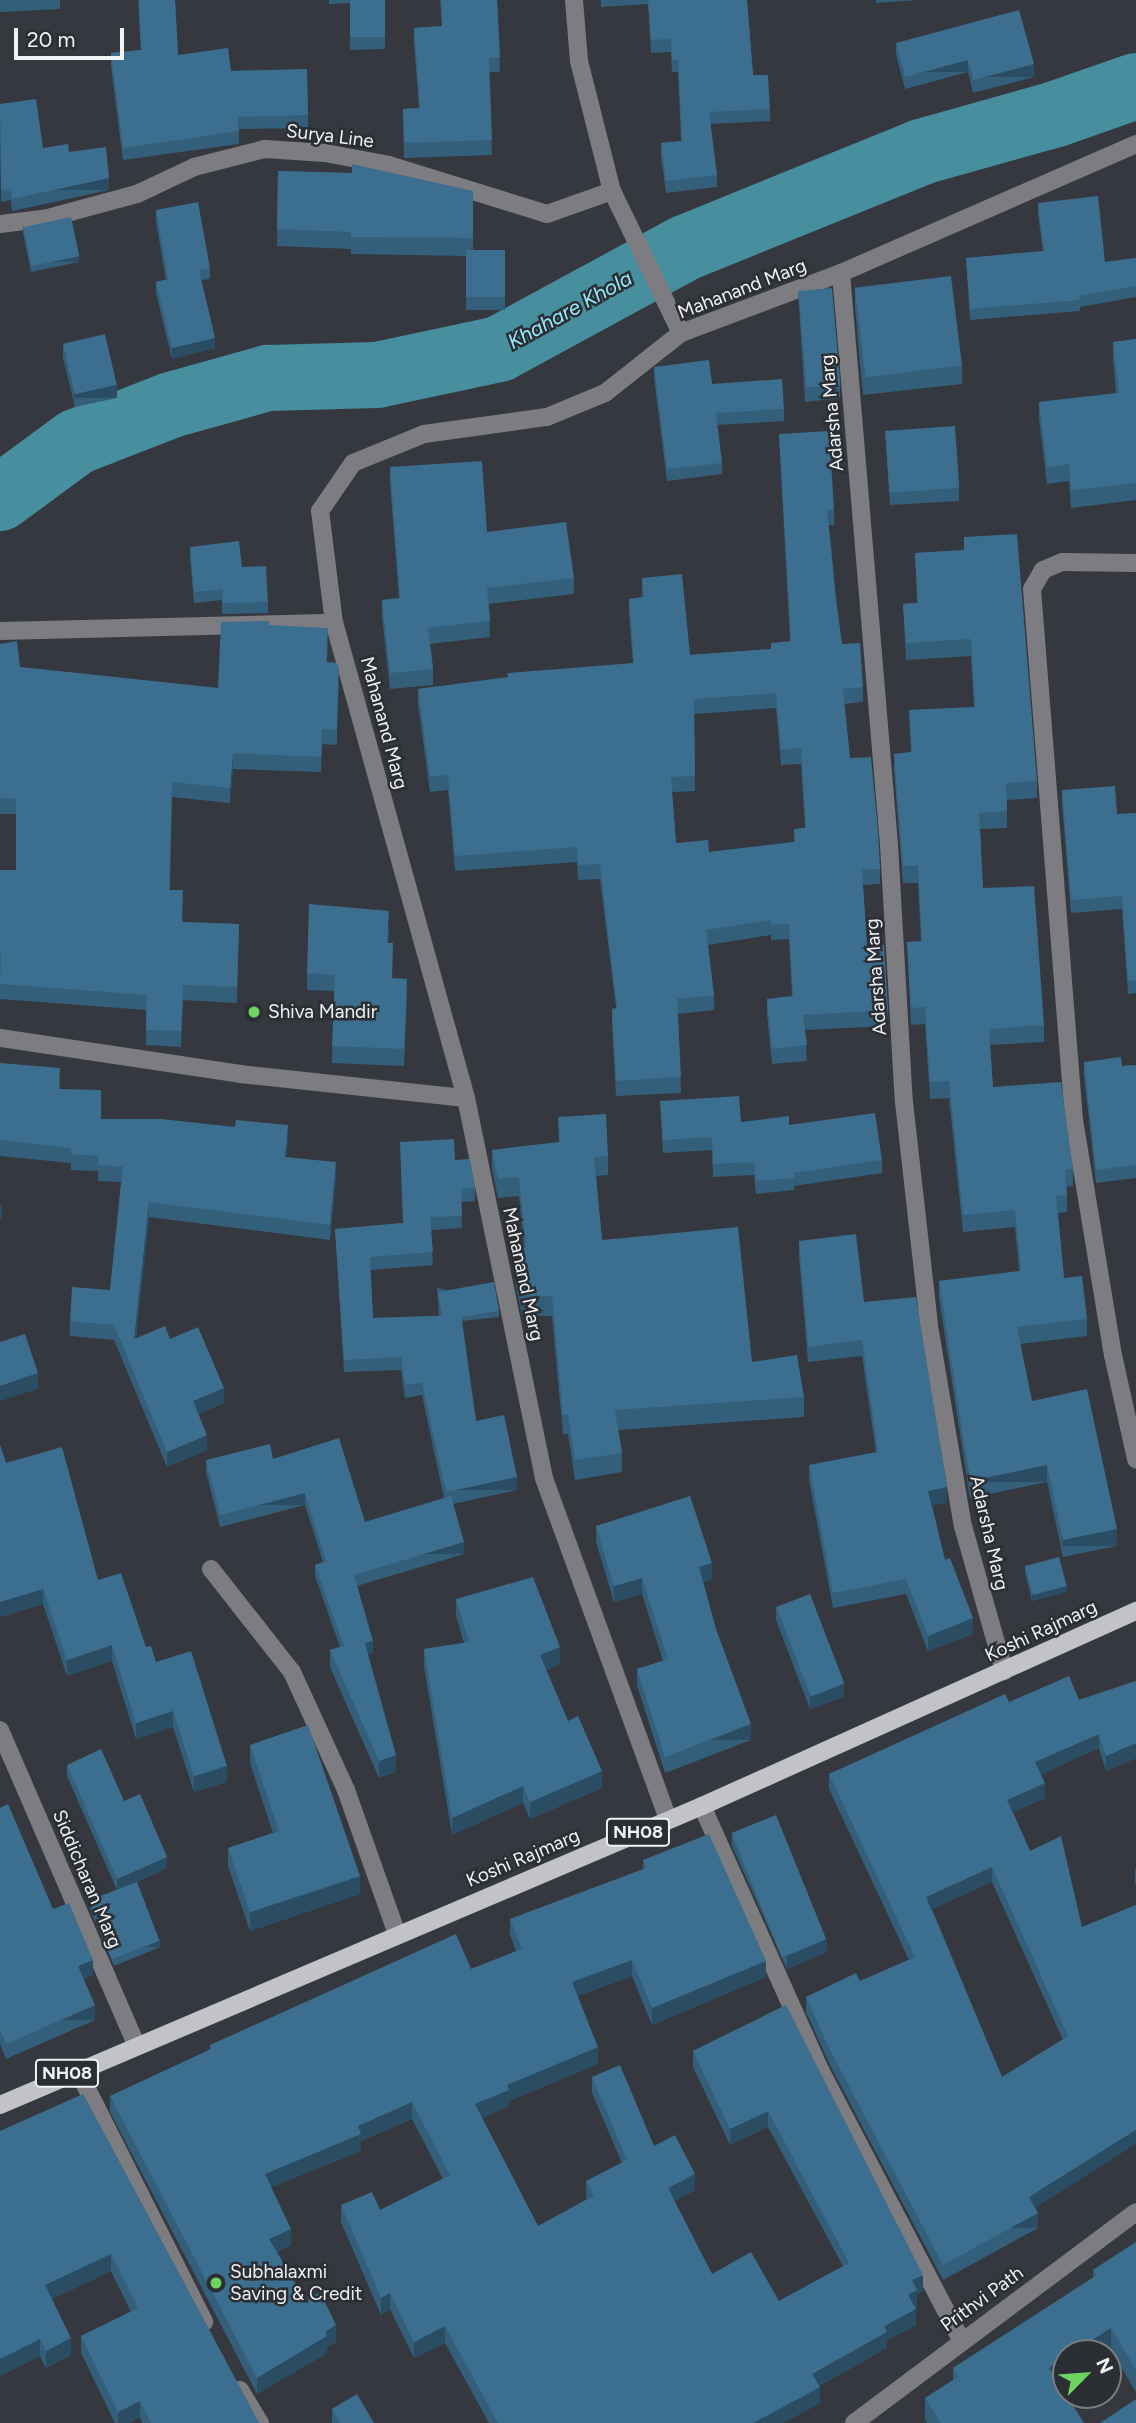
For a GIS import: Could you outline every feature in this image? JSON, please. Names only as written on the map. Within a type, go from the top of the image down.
[{"type":"main road","name":"Koshi Rajmarg","points":[[0,2105],[76,2068],[702,1806],[1136,1611]]},
{"type":"street","points":[[575,0],[579,61],[612,191],[660,296],[681,333]]},
{"type":"street","name":"Mahanand Marg","points":[[668,1819],[544,1478],[466,1098],[334,623],[320,511],[353,463],[424,434],[547,417],[605,393],[681,333],[841,273],[1136,144]]},
{"type":"street","name":"Surya Line","points":[[0,224],[48,218],[137,194],[194,167],[265,149],[325,153],[389,165],[547,214],[612,191]]},
{"type":"street","name":"Adarsha Marg","points":[[841,273],[887,831],[904,1102],[928,1313],[962,1526],[1004,1671]]},
{"type":"street","points":[[1136,563],[1062,562],[1042,570],[1032,589],[1074,1120],[1113,1355],[1136,1459]]},
{"type":"street","points":[[0,631],[334,623]]},
{"type":"street","points":[[0,1038],[240,1074],[466,1098]]},
{"type":"street","points":[[211,1569],[292,1672],[346,1790],[397,1934]]},
{"type":"street","name":"Siddicharan Marg","points":[[0,1730],[136,2045]]},
{"type":"street","points":[[702,1806],[820,2070],[961,2340]]},
{"type":"street","points":[[76,2068],[216,2344]]},
{"type":"street","name":"Prithvi Path","points":[[854,2423],[961,2340],[1136,2212]]},
{"type":"street","points":[[229,2368],[260,2423]]},
{"type":"building","points":[[139,0],[175,0],[178,55],[228,48],[231,71],[307,69],[308,115],[237,117],[239,131],[123,148],[111,53],[141,50]]},
{"type":"building","points":[[350,0],[385,0],[385,37],[350,37]]},
{"type":"building","points":[[441,0],[497,0],[500,57],[489,58],[492,140],[404,143],[403,109],[420,108],[414,28],[442,26]]},
{"type":"building","points":[[648,0],[747,0],[753,75],[768,75],[770,109],[709,112],[717,175],[666,181],[661,143],[682,141],[678,59],[672,60],[671,39],[651,40]]},
{"type":"building","points":[[1019,10],[1034,64],[973,80],[968,60],[905,77],[896,43]]},
{"type":"building","points":[[36,99],[43,148],[68,144],[69,152],[106,147],[109,178],[12,199],[11,189],[1,190],[0,104]]},
{"type":"building","points":[[352,164],[473,191],[473,238],[351,237],[351,232],[277,229],[278,171],[352,173]]},
{"type":"building","points":[[1098,196],[1105,262],[1136,258],[1136,286],[1079,296],[1080,300],[970,309],[966,258],[1044,251],[1038,203]]},
{"type":"building","points":[[198,202],[210,268],[199,270],[215,338],[172,348],[156,282],[168,279],[156,210]]},
{"type":"building","points":[[71,217],[79,256],[31,266],[23,227]]},
{"type":"building","points":[[466,250],[505,250],[505,297],[466,297]]},
{"type":"building","points":[[951,276],[962,365],[866,377],[855,288]]},
{"type":"building","points":[[832,288],[840,385],[807,388],[798,291]]},
{"type":"building","points":[[105,334],[117,385],[75,394],[63,344]]},
{"type":"building","points":[[1136,339],[1136,483],[1071,490],[1069,464],[1047,467],[1039,402],[1119,393],[1113,342]]},
{"type":"building","points":[[709,360],[712,384],[782,379],[784,409],[716,413],[722,463],[667,469],[654,367]]},
{"type":"building","points":[[955,426],[959,488],[889,493],[885,431]]},
{"type":"building","points":[[829,431],[834,509],[827,510],[836,600],[842,644],[860,643],[863,687],[843,689],[850,758],[871,757],[878,830],[880,869],[862,870],[867,947],[884,945],[888,1010],[803,1015],[807,1045],[772,1049],[767,999],[793,996],[789,924],[771,925],[771,920],[706,930],[714,995],[677,999],[681,1077],[616,1081],[612,1009],[617,1008],[600,864],[578,865],[577,847],[455,856],[448,775],[430,777],[418,689],[508,677],[507,673],[634,663],[629,599],[644,597],[642,578],[682,574],[690,655],[771,649],[771,643],[791,641],[779,434]],"holes":[[[776,693],[781,750],[801,748],[806,828],[794,829],[795,842],[709,852],[708,840],[676,843],[671,777],[695,776],[694,699]]]},
{"type":"building","points":[[482,461],[487,532],[566,522],[574,578],[487,588],[490,621],[428,628],[433,669],[390,673],[382,600],[400,598],[390,467]]},
{"type":"building","points":[[1017,534],[1037,781],[1006,783],[1007,811],[979,813],[983,888],[1034,886],[1044,1025],[989,1029],[993,1087],[1061,1082],[1073,1169],[1065,1170],[1067,1195],[1056,1196],[1064,1278],[1082,1276],[1087,1319],[1017,1327],[1032,1401],[1087,1389],[1117,1529],[1063,1540],[1047,1465],[970,1481],[939,1281],[1021,1271],[1015,1210],[963,1215],[949,1081],[930,1082],[925,1007],[911,1008],[907,942],[922,941],[918,866],[903,866],[894,754],[912,752],[909,710],[975,707],[971,639],[906,643],[903,604],[918,603],[915,553],[964,550],[964,537]]},
{"type":"building","points":[[239,541],[242,567],[266,566],[268,602],[222,603],[223,589],[194,592],[190,547]]},
{"type":"building","points":[[269,621],[269,625],[328,628],[326,662],[337,663],[339,668],[337,730],[322,729],[321,757],[233,753],[230,788],[172,782],[169,890],[183,890],[182,922],[239,924],[237,987],[183,985],[181,1031],[146,1030],[147,995],[0,984],[0,870],[16,870],[16,799],[0,798],[0,644],[17,641],[20,667],[218,688],[221,622]]},
{"type":"building","points":[[1115,786],[1117,814],[1136,813],[1136,980],[1128,981],[1122,896],[1071,900],[1062,790]]},
{"type":"building","points":[[309,904],[389,911],[387,943],[393,943],[392,978],[407,979],[404,1049],[332,1046],[335,975],[307,973]]},
{"type":"building","points":[[1121,1057],[1122,1066],[1136,1065],[1136,1165],[1096,1170],[1084,1062]]},
{"type":"building","points":[[0,1063],[60,1068],[59,1089],[101,1090],[101,1119],[161,1119],[235,1127],[236,1120],[288,1125],[285,1157],[336,1162],[330,1225],[149,1202],[134,1339],[165,1326],[170,1339],[198,1327],[224,1388],[193,1401],[207,1435],[167,1452],[114,1325],[70,1321],[72,1287],[110,1290],[123,1167],[98,1165],[99,1156],[71,1154],[71,1148],[0,1140]]},
{"type":"building","points":[[739,1096],[741,1122],[789,1116],[789,1125],[875,1113],[882,1160],[794,1173],[794,1178],[756,1181],[754,1162],[713,1164],[712,1137],[663,1140],[660,1101]]},
{"type":"building","points":[[606,1114],[608,1156],[594,1157],[602,1240],[738,1227],[752,1362],[797,1355],[804,1397],[615,1410],[622,1453],[575,1460],[568,1414],[563,1415],[552,1296],[522,1296],[516,1268],[523,1267],[521,1248],[526,1248],[519,1177],[498,1179],[492,1150],[560,1142],[558,1117]]},
{"type":"building","points":[[454,1139],[455,1160],[470,1159],[475,1188],[461,1189],[462,1216],[430,1217],[433,1252],[370,1257],[373,1318],[461,1315],[476,1421],[504,1415],[517,1477],[446,1492],[422,1383],[405,1385],[401,1357],[344,1360],[335,1229],[403,1223],[400,1142]]},
{"type":"building","points":[[856,1234],[864,1302],[916,1297],[947,1487],[928,1491],[945,1560],[950,1558],[973,1618],[928,1636],[906,1579],[833,1593],[809,1465],[878,1452],[862,1340],[808,1347],[799,1241]]},
{"type":"building","points":[[494,1282],[499,1311],[443,1320],[438,1292]]},
{"type":"building","points":[[25,1334],[38,1373],[0,1386],[0,1342]]},
{"type":"building","points":[[339,1438],[365,1522],[451,1496],[464,1542],[354,1575],[373,1641],[364,1643],[364,1640],[344,1646],[315,1565],[326,1561],[305,1493],[220,1515],[206,1460],[270,1444],[273,1459]]},
{"type":"building","points":[[0,1445],[6,1463],[62,1447],[98,1580],[121,1573],[146,1647],[151,1646],[156,1662],[191,1651],[227,1766],[194,1776],[173,1711],[136,1723],[112,1645],[67,1660],[43,1589],[0,1602]]},
{"type":"building","points":[[690,1496],[712,1563],[699,1567],[716,1629],[751,1724],[665,1757],[637,1669],[668,1659],[642,1578],[614,1586],[596,1526]]},
{"type":"building","points":[[1059,1557],[1067,1586],[1033,1595],[1025,1566]]},
{"type":"building","points":[[533,1577],[560,1647],[540,1655],[568,1721],[578,1716],[602,1771],[530,1802],[523,1786],[452,1818],[424,1649],[469,1642],[456,1599]]},
{"type":"building","points":[[810,1594],[844,1684],[811,1697],[776,1607]]},
{"type":"building","points":[[364,1640],[396,1755],[379,1761],[330,1650]]},
{"type":"building","points":[[1069,1676],[1079,1700],[1136,1681],[1136,1743],[1106,1756],[1099,1734],[1035,1762],[1045,1783],[1007,1800],[1030,1851],[1061,1836],[1082,1927],[1136,1905],[1136,2130],[1029,2197],[1038,2213],[943,2265],[830,2050],[806,1997],[856,1973],[860,1981],[915,1957],[829,1774],[1005,1694],[1009,1702]],"holes":[[[992,1867],[1068,2036],[1002,2077],[926,1897]]]},
{"type":"building","points":[[308,1725],[360,1876],[250,1912],[228,1848],[279,1831],[250,1745]]},
{"type":"building","points":[[101,1749],[124,1801],[140,1794],[167,1857],[117,1879],[67,1765]]},
{"type":"building","points":[[8,1804],[53,1909],[69,1903],[93,1960],[78,1966],[95,2005],[6,2044],[0,2029],[0,1808]]},
{"type":"building","points":[[776,1815],[826,1939],[782,1957],[731,1833]]},
{"type":"building","points":[[709,1834],[766,1961],[652,2008],[632,1960],[572,1982],[598,2047],[507,2085],[509,2090],[475,2104],[538,2226],[594,2196],[586,2181],[627,2160],[592,2077],[620,2065],[654,2146],[675,2135],[695,2174],[668,2188],[712,2274],[751,2252],[779,2301],[849,2263],[768,2111],[730,2129],[693,2051],[786,2005],[923,2275],[912,2280],[917,2290],[908,2295],[916,2309],[884,2326],[887,2332],[812,2374],[820,2387],[753,2423],[498,2423],[445,2326],[414,2342],[390,2293],[381,2298],[341,2205],[372,2192],[380,2210],[450,2175],[412,2102],[358,2126],[361,2134],[265,2174],[291,2229],[269,2239],[306,2301],[320,2292],[336,2325],[325,2332],[327,2336],[257,2378],[110,2096],[211,2049],[210,2045],[456,1934],[471,1969],[522,1949],[510,1919],[646,1868],[643,1860]]},
{"type":"building","points":[[137,1882],[160,1941],[112,1959],[89,1900]]},
{"type":"building","points":[[83,2094],[259,2423],[151,2423],[140,2401],[118,2412],[81,2336],[138,2308],[111,2254],[45,2285],[71,2338],[46,2351],[40,2339],[0,2359],[0,2131]]},
{"type":"building","points":[[1136,2242],[1136,2370],[1122,2346],[1122,2339],[1118,2339],[1111,2328],[1094,2339],[1052,2339],[1052,2366],[1049,2368],[1052,2373],[1052,2409],[1075,2409],[1084,2423],[941,2423],[925,2398],[958,2377],[953,2368],[1097,2275],[1093,2270]]},
{"type":"building","points":[[357,2394],[374,2423],[340,2423],[332,2409]]},
{"type":"building","points":[[1136,2399],[1136,2423],[1100,2423],[1122,2409]]},
{"type":"waterway","name":"Khahare Khola","points":[[0,498],[76,442],[171,405],[268,378],[377,375],[499,349],[685,248],[921,152],[1056,114],[1136,86]]},
{"type":"place","name":"Shiva Mandir","points":[[254,1012]]},
{"type":"place","name":"Subhalaxmi Saving & Credit","points":[[216,2283]]}]
